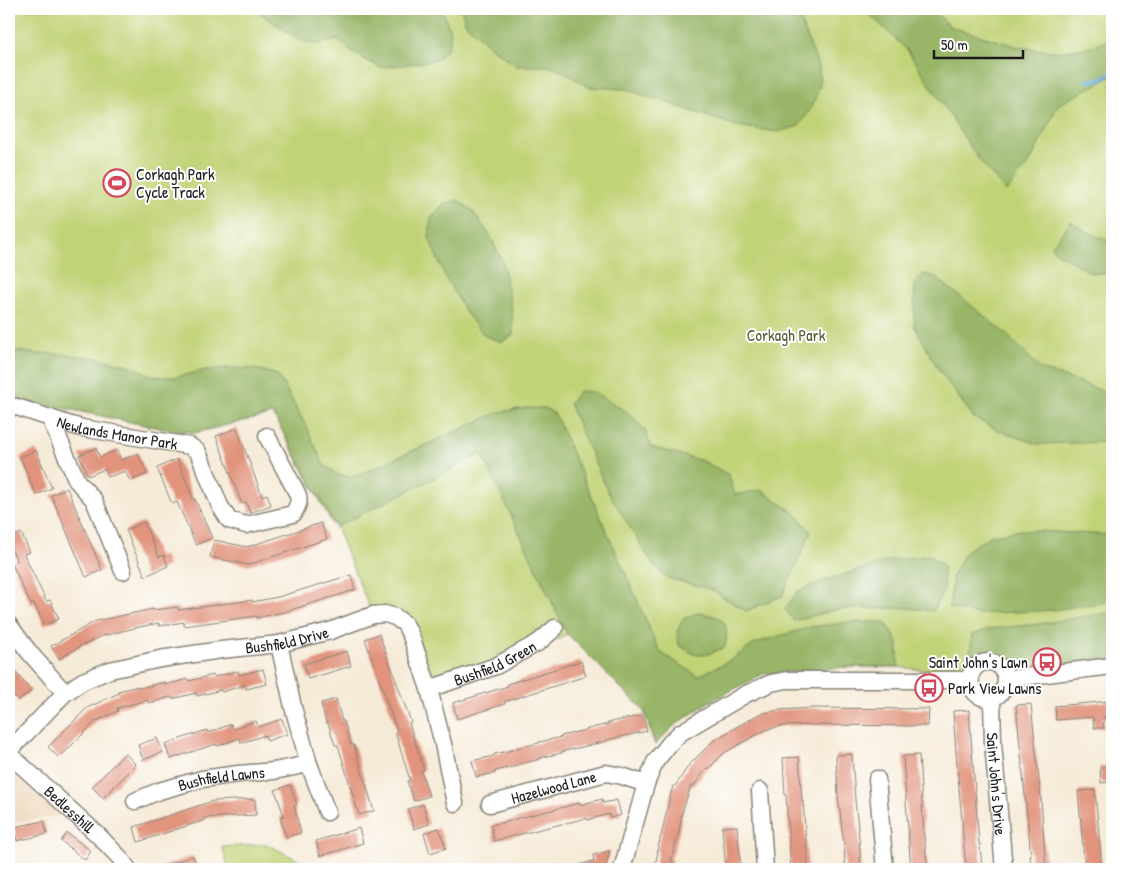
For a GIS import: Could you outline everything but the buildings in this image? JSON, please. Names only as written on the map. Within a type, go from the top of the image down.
[{"type":"street","points":[[9,406],[17,406],[50,418],[77,481],[94,500],[123,571]]},
{"type":"street","name":"Newlands Manor Park","points":[[50,418],[71,426],[190,446],[198,452],[220,506],[229,520],[246,525],[293,514],[298,504],[299,496],[267,436]]},
{"type":"street","name":"Bushfield Drive","points":[[9,753],[65,692],[82,681],[110,670],[160,659],[279,644],[330,632],[373,615],[385,614],[395,617],[405,624],[411,636],[429,689],[455,803]]},
{"type":"street","points":[[9,625],[29,652],[65,692]]},
{"type":"street","name":"Bushfield Green","points":[[429,689],[496,666],[539,642],[555,628]]},
{"type":"street","points":[[279,644],[293,707],[309,764],[327,812]]},
{"type":"street","points":[[985,662],[997,664],[1002,668],[1006,679],[1004,689],[992,698],[979,696],[975,692],[970,680],[974,669],[985,662]]},
{"type":"street","points":[[1006,679],[1112,666]]},
{"type":"street","points":[[622,869],[648,778],[655,762],[680,733],[746,694],[771,682],[787,680],[970,680]]},
{"type":"street","name":"Saint John's Drive","points":[[992,698],[993,743],[1004,869]]},
{"type":"street","name":"Bedlesshill","points":[[9,753],[96,834],[120,858],[128,869]]},
{"type":"street","name":"Bushfield Lawns","points":[[136,801],[159,791],[202,779],[274,771],[309,764]]},
{"type":"street","name":"Hazelwood Lane","points":[[490,804],[606,773],[648,778]]},
{"type":"street","points":[[877,780],[885,869]]},
{"type":"street","points":[[760,791],[765,869]]},
{"type":"shaded area","points":[[9,767],[62,815],[9,824]]},
{"type":"green space","name":"Corkagh Park","points":[[9,9],[1112,9],[1112,660],[1016,674],[1006,659],[984,657],[958,674],[898,667],[847,667],[763,673],[709,702],[675,725],[655,745],[644,711],[567,634],[558,640],[550,626],[495,663],[442,675],[431,671],[412,625],[370,609],[336,527],[450,469],[333,525],[273,414],[194,433],[184,430],[183,433],[9,399]]},
{"type":"green space","points":[[254,9],[442,9],[451,33],[448,48],[436,60],[381,68],[351,52],[339,40],[315,44],[297,39]]},
{"type":"green space","points":[[461,9],[796,9],[819,68],[820,86],[811,108],[799,126],[777,132],[737,126],[625,89],[588,87],[564,72],[548,66],[517,66],[491,47],[466,24]]},
{"type":"green space","points":[[864,9],[932,9],[951,27],[1019,47],[1059,52],[1091,47],[1112,39],[1112,76],[1058,105],[1030,162],[1006,192],[977,157],[908,51]]},
{"type":"green space","points":[[457,200],[472,210],[489,234],[503,263],[512,310],[513,335],[502,342],[485,336],[466,313],[446,278],[429,238],[431,217],[443,205]]},
{"type":"green space","points":[[1071,221],[1081,228],[1112,242],[1112,274],[1091,273],[1054,251],[1051,247]]},
{"type":"green space","points":[[924,274],[935,277],[966,301],[1006,334],[1042,370],[1112,395],[1112,442],[1037,444],[997,430],[974,418],[938,369],[914,325],[915,283]]},
{"type":"green space","points":[[9,349],[37,354],[50,353],[98,358],[131,366],[153,376],[176,377],[206,370],[226,368],[256,369],[278,375],[305,424],[324,465],[340,476],[356,476],[499,412],[526,408],[545,408],[555,414],[660,652],[698,676],[731,660],[756,643],[810,627],[851,622],[885,622],[898,642],[898,667],[847,667],[763,674],[709,702],[675,725],[655,745],[644,711],[567,634],[482,454],[336,527],[273,414],[194,433],[184,430],[183,433],[9,399]]},
{"type":"green space","points":[[579,391],[594,392],[629,413],[645,430],[651,447],[703,461],[729,475],[735,495],[761,490],[795,513],[811,532],[782,596],[746,611],[710,589],[667,578],[654,566],[608,492],[569,404]]},
{"type":"green space","points":[[1020,530],[1112,535],[1112,601],[1055,610],[977,614],[949,608],[953,575],[966,551],[990,536]]},
{"type":"green space","points":[[930,555],[943,566],[944,589],[933,611],[909,608],[839,609],[794,621],[785,609],[798,591],[822,581],[892,560]]},
{"type":"green space","points":[[1112,612],[1112,660],[1016,674],[1006,659],[970,654],[972,635],[989,629],[1038,624]]},
{"type":"green space","points":[[697,613],[713,616],[723,621],[726,631],[725,647],[702,655],[692,653],[679,645],[677,632],[683,619]]},
{"type":"green space","points":[[266,844],[308,865],[309,869],[229,869],[222,847]]},
{"type":"waterway","points":[[1087,81],[1101,79],[1112,73]]},
{"type":"place","name":"Corkagh Park Cycle Track","points":[[117,183]]},
{"type":"place","name":"Saint John's Lawn","points":[[1047,662]]},
{"type":"place","name":"Park View Lawns","points":[[929,688]]}]
